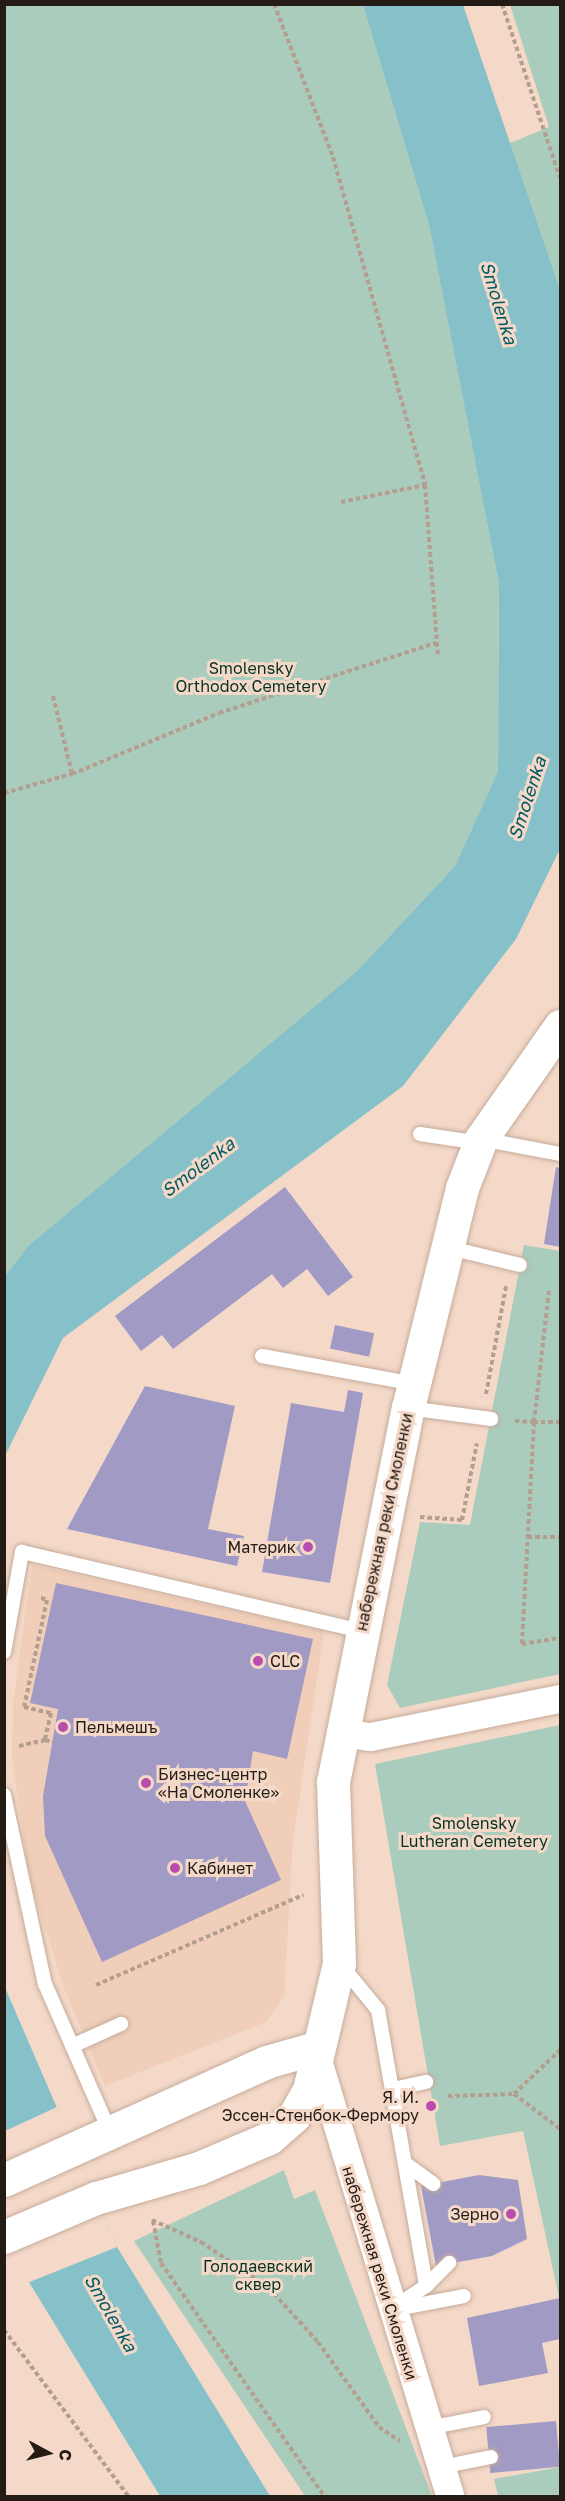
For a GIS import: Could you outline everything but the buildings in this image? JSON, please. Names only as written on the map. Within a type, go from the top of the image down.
[{"type":"main road","name":"набережная реки Смоленки","points":[[4,2237],[96,2198],[200,2168],[269,2138],[294,2116],[309,2090],[315,2048],[329,2014],[339,1963],[333,1782],[361,1631],[411,1396],[446,1247],[480,1141],[556,1039]]},
{"type":"main road","points":[[4,2180],[111,2134],[266,2062],[315,2048]]},
{"type":"street","points":[[341,1733],[371,1737],[561,1699]]},
{"type":"street","name":"набережная реки Смоленки","points":[[315,2048],[391,2309],[418,2436],[441,2467],[450,2496]]},
{"type":"lane","points":[[420,1134],[561,1154]]},
{"type":"lane","points":[[446,1247],[520,1265]]},
{"type":"lane","points":[[262,1356],[491,1419]]},
{"type":"lane","points":[[4,1652],[22,1552],[361,1631]]},
{"type":"lane","points":[[4,1795],[45,1984],[111,2134]]},
{"type":"lane","points":[[339,1963],[378,2010],[426,2286]]},
{"type":"lane","points":[[72,2046],[121,2024]]},
{"type":"lane","points":[[393,2089],[426,2082]]},
{"type":"lane","points":[[406,2164],[434,2184]]},
{"type":"lane","points":[[391,2309],[426,2286],[449,2263]]},
{"type":"lane","points":[[391,2309],[464,2296]]},
{"type":"lane","points":[[418,2436],[484,2417]]},
{"type":"lane","points":[[441,2467],[491,2457]]},
{"type":"path","points":[[273,4],[333,157],[425,485],[438,657]]},
{"type":"path","points":[[502,4],[554,165],[561,178]]},
{"type":"path","points":[[554,165],[561,165]]},
{"type":"path","points":[[340,501],[425,485]]},
{"type":"path","points":[[4,793],[72,774],[219,713],[436,643]]},
{"type":"path","points":[[53,696],[72,774]]},
{"type":"path","points":[[549,1291],[534,1422],[522,1644],[561,1638]]},
{"type":"path","points":[[491,1419],[561,1422]]},
{"type":"path","points":[[528,1537],[561,1537]]},
{"type":"path","points":[[41,1598],[47,1599],[24,1707],[51,1713],[45,1740]]},
{"type":"path","points":[[19,1746],[45,1740],[52,1742]]},
{"type":"path","points":[[96,1985],[303,1895]]},
{"type":"path","points":[[514,2094],[561,2050]]},
{"type":"path","points":[[438,2098],[514,2094],[561,2129]]},
{"type":"path","points":[[324,2496],[160,2263],[152,2220],[201,2241],[269,2288],[318,2342],[379,2427],[418,2436]]},
{"type":"path","points":[[4,2330],[128,2496]]},
{"type":"shaded area","points":[[32,1565],[324,1631],[293,1841],[284,1996],[266,2022],[105,2086],[63,1986],[28,1872],[12,1756],[13,1703]]},
{"type":"green space","name":"Smolensky Orthodox Cemetery","points":[[5,5],[363,5],[429,225],[499,584],[498,771],[455,866],[357,971],[28,1246],[5,1276]]},
{"type":"green space","points":[[510,5],[560,5],[560,290],[508,144],[549,127]]},
{"type":"green space","points":[[524,1245],[560,1251],[560,1674],[400,1708],[387,1685],[420,1522],[470,1525]]},
{"type":"green space","name":"Smolensky Lutheran Cemetery","points":[[560,1725],[560,2302],[523,2131],[440,2146],[375,1764]]},
{"type":"green space","name":"Голодаевский сквер","points":[[284,2170],[294,2199],[315,2190],[432,2496],[305,2496],[134,2241]]},
{"type":"green space","points":[[560,2467],[560,2496],[498,2496],[494,2479]]},
{"type":"water","name":"Smolenka","points":[[363,5],[463,5],[560,290],[560,849],[516,939],[403,1086],[63,1338],[5,1456],[5,1276],[28,1246],[357,971],[455,866],[498,771],[499,584],[429,225]]},
{"type":"water","name":"Smolenka","points":[[4,1985],[117,2247],[270,2496],[160,2496],[5,2243]]},
{"type":"pier","points":[[57,2107],[117,2247],[27,2283],[4,2243],[5,2131]]},
{"type":"place","name":"Материк","points":[[308,1547]]},
{"type":"place","name":"CLC","points":[[258,1661]]},
{"type":"place","name":"Пельмешъ","points":[[63,1727]]},
{"type":"place","name":"Бизнес-центр «На Смоленке»","points":[[146,1783]]},
{"type":"place","name":"Кабинет","points":[[175,1868]]},
{"type":"place","name":"Я. И. Эссен-Стенбок-Фермору","points":[[431,2106]]},
{"type":"place","name":"Зерно","points":[[511,2214]]}]
